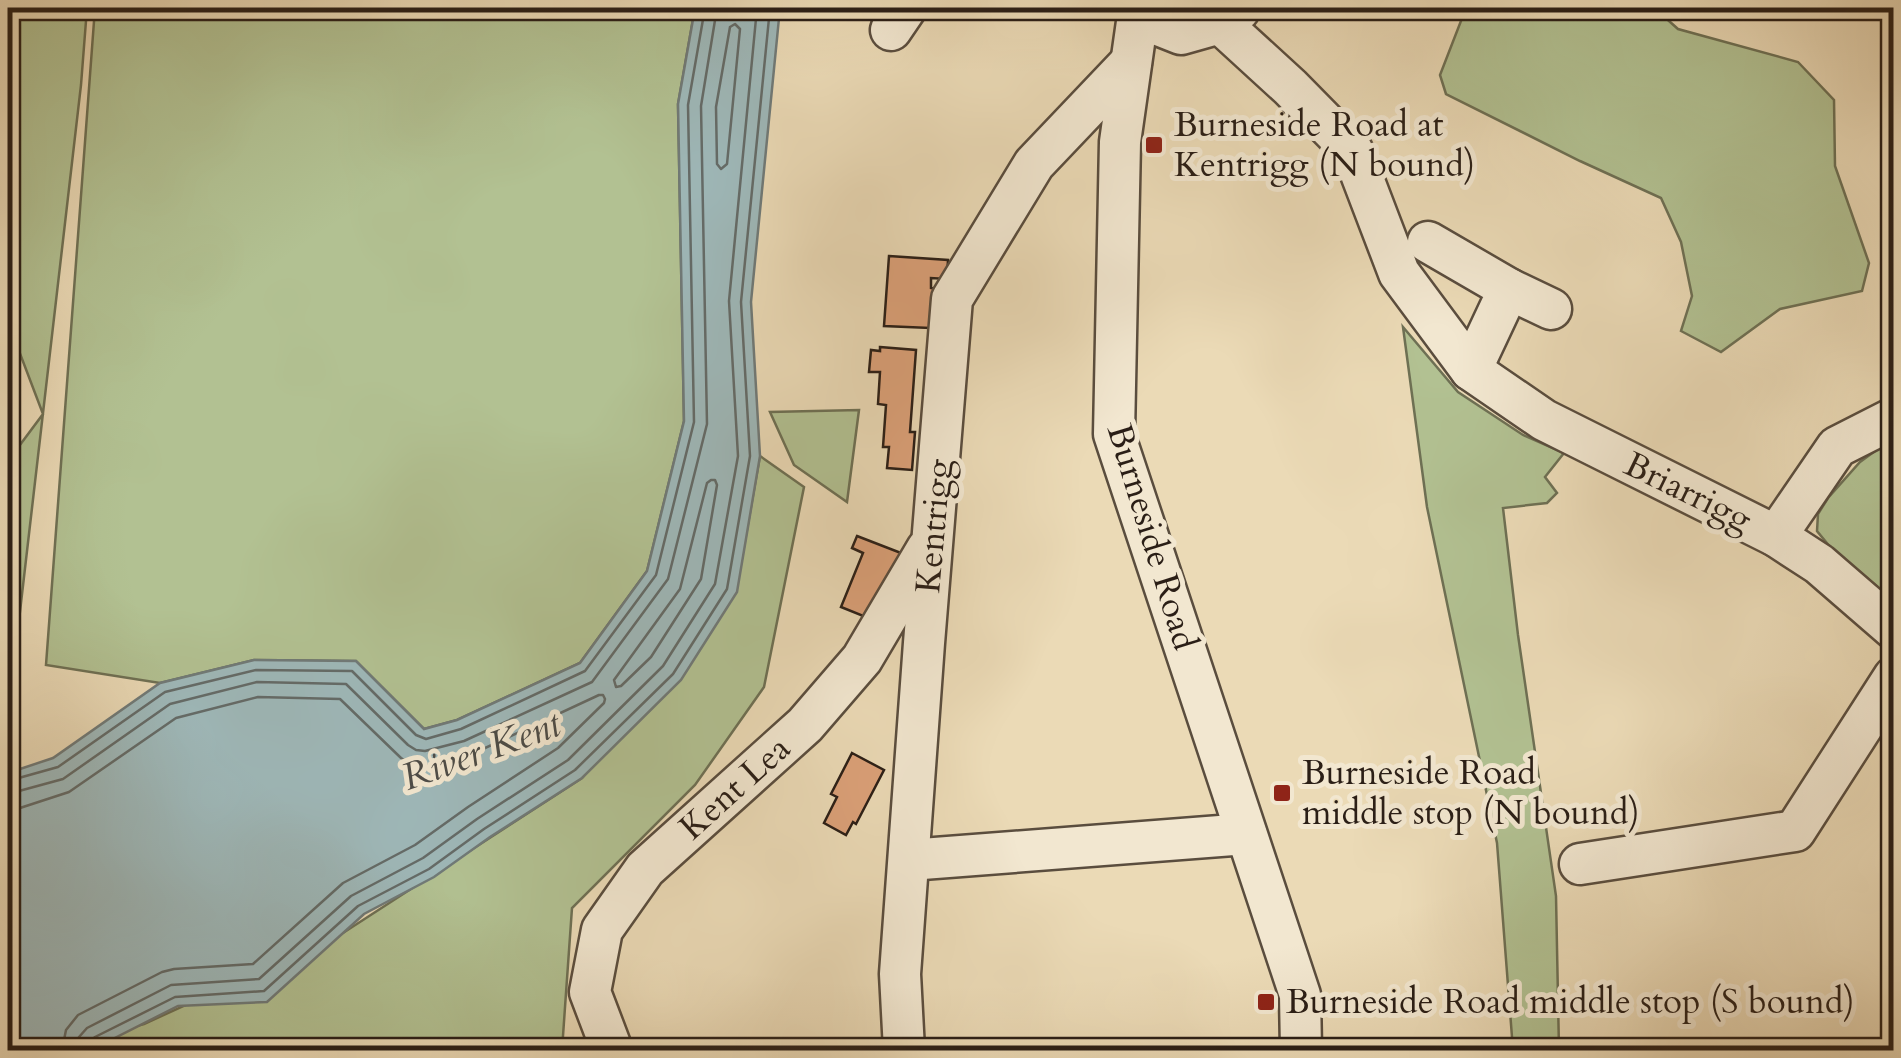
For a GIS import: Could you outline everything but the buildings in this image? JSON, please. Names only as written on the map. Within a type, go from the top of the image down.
[{"type":"street","points":[[1138,12],[1181,34],[1231,15]]},
{"type":"street","name":"Burneside Road","points":[[1138,12],[1120,142],[1114,434],[1300,995],[1302,1050]]},
{"type":"street","name":"Briarrigg","points":[[1231,15],[1290,86],[1352,150],[1399,273],[1471,370],[1544,420],[1776,536],[1819,564],[1894,629]]},
{"type":"street","name":"Kentrigg","points":[[904,1050],[900,974],[952,299],[1034,164],[1131,62]]},
{"type":"street","points":[[1428,242],[1551,309]]},
{"type":"street","points":[[1471,370],[1509,288]]},
{"type":"street","points":[[1776,536],[1837,447],[1894,418]]},
{"type":"street","name":"Kent Lea","points":[[612,1050],[590,992],[602,930],[645,869],[804,725],[862,660],[933,539]]},
{"type":"street","points":[[1580,864],[1795,831],[1894,677]]},
{"type":"street","points":[[909,860],[1246,834]]},
{"type":"green space","points":[[8,8],[87,8],[43,414],[8,322]]},
{"type":"green space","points":[[95,8],[695,8],[678,104],[684,421],[647,571],[580,663],[457,720],[424,729],[356,661],[254,660],[160,683],[46,665]]},
{"type":"green space","points":[[1466,8],[1623,8],[1660,13],[1678,29],[1798,62],[1834,100],[1835,166],[1869,263],[1862,291],[1780,309],[1721,352],[1681,331],[1692,296],[1681,242],[1661,198],[1446,94],[1440,75]]},
{"type":"green space","points":[[1403,327],[1458,392],[1523,435],[1564,453],[1545,477],[1557,493],[1547,503],[1503,508],[1556,896],[1559,1050],[1513,1050],[1497,843],[1427,507]]},
{"type":"green space","points":[[859,410],[847,502],[794,465],[770,412]]},
{"type":"green space","points":[[43,414],[13,672],[8,673],[8,461]]},
{"type":"green space","points":[[1893,438],[1893,600],[1831,548],[1817,531],[1818,514],[1828,498],[1860,462]]},
{"type":"green space","points":[[760,456],[804,487],[764,687],[695,785],[572,908],[562,1050],[42,1050],[144,1024],[343,933],[582,778],[736,592]]},
{"type":"water","name":"River Kent","points":[[695,8],[780,8],[751,302],[760,456],[737,592],[681,680],[582,778],[434,877],[364,914],[267,1002],[178,1006],[91,1050],[8,1050],[8,773],[53,758],[160,683],[254,660],[356,661],[424,729],[457,720],[580,663],[647,571],[684,421],[678,104]]},
{"type":"place","name":"Burneside Road at Kentrigg (N bound)","points":[[1154,145]]},
{"type":"place","name":"Burneside Road middle stop (N bound)","points":[[1282,793]]},
{"type":"place","name":"Burneside Road middle stop (S bound)","points":[[1266,1002]]}]
